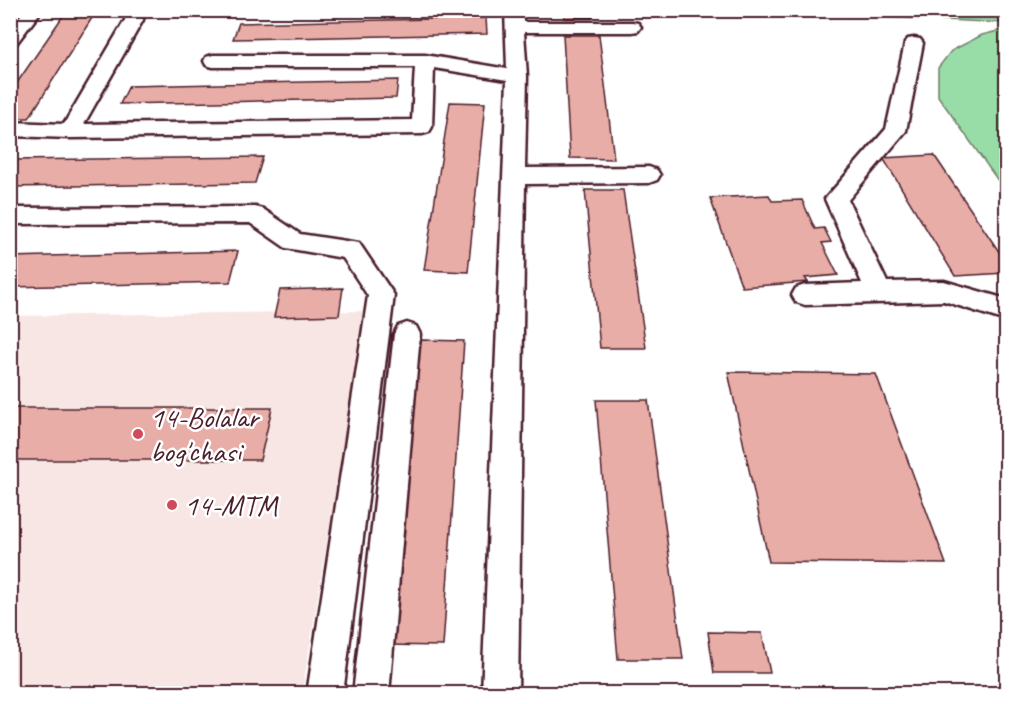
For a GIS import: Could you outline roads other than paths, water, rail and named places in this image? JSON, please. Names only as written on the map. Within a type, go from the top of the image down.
[{"type":"street","points":[[10,40],[34,10]]},
{"type":"street","points":[[70,131],[134,20],[135,10]]},
{"type":"street","points":[[500,693],[517,76],[515,19],[632,27]]},
{"type":"street","points":[[879,292],[836,199],[896,130],[914,43]]},
{"type":"street","points":[[213,61],[425,61],[517,76]]},
{"type":"street","points":[[10,129],[70,131],[422,127],[425,61]]},
{"type":"street","points":[[514,176],[649,176]]},
{"type":"street","points":[[10,216],[255,215],[294,242],[350,250],[381,295],[325,693]]},
{"type":"street","points":[[805,295],[944,291],[1006,310]]},
{"type":"street","points":[[371,693],[407,334]]},
{"type":"place","name":"14-Bolalar bog'chasi","points":[[138,434]]},
{"type":"place","name":"14-МТМ","points":[[172,505]]}]
